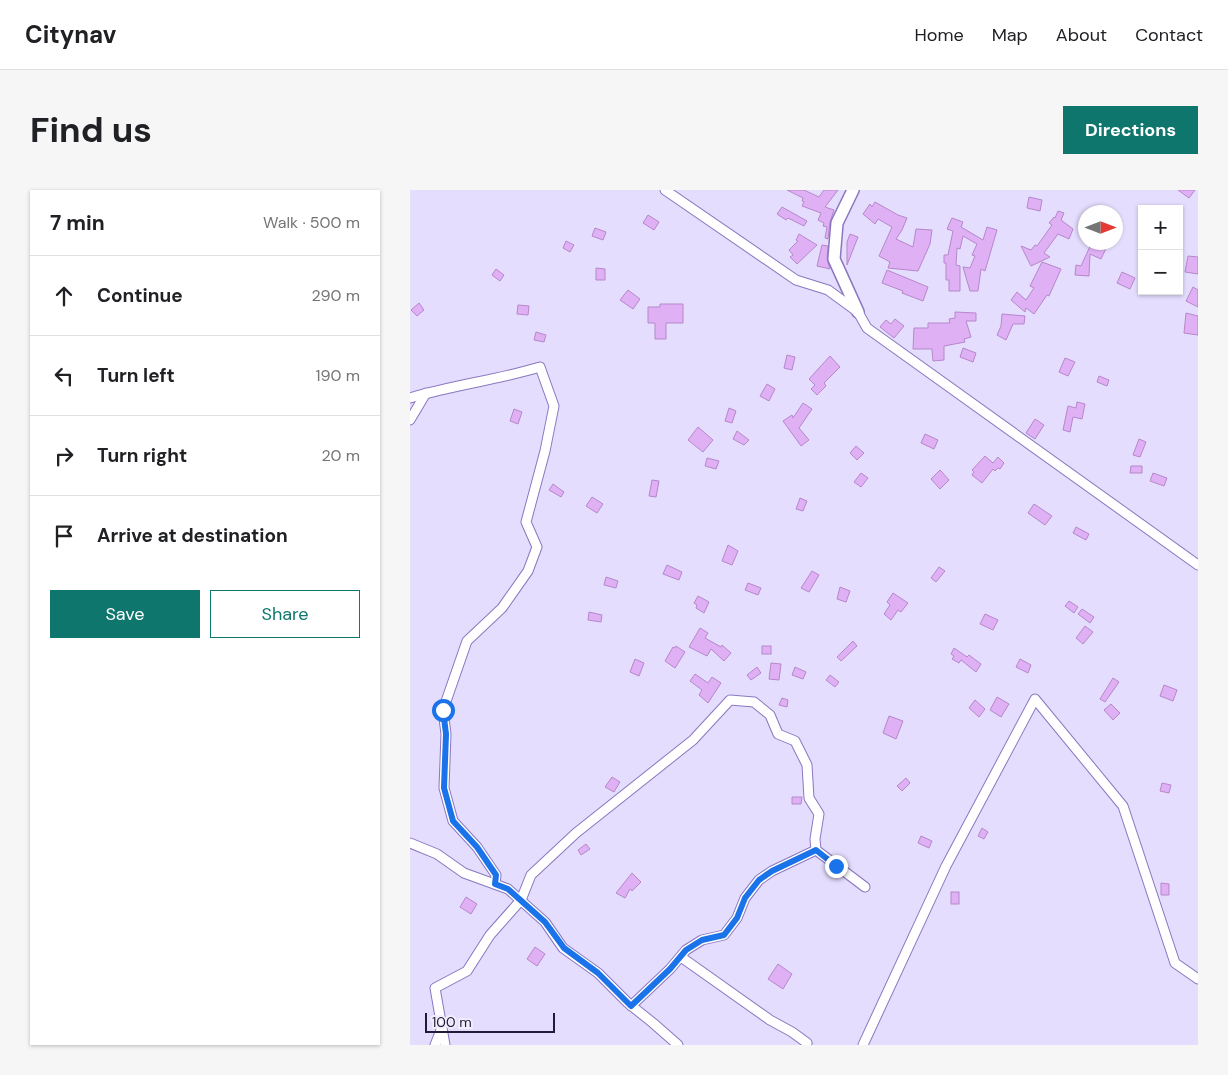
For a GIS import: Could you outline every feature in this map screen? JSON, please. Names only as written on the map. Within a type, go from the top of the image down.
[{"type":"street","points":[[664,190],[796,280],[828,290],[858,312]]},
{"type":"street","points":[[853,190],[838,224],[834,259],[867,328],[1198,565]]},
{"type":"street","points":[[410,398],[452,386],[483,381],[540,367],[554,406],[545,451],[526,522],[537,547],[528,571],[502,608],[467,641],[443,710],[446,734],[444,788],[453,821],[482,854],[496,875],[495,884]]},
{"type":"street","points":[[410,420],[426,393]]},
{"type":"street","points":[[863,1045],[946,866],[1035,699],[1123,806],[1175,963],[1198,979]]},
{"type":"street","points":[[445,1045],[435,988],[467,971],[490,935],[521,900],[531,875],[576,832],[693,740],[730,700],[754,702],[770,715],[778,734],[795,741],[807,765],[809,798],[819,814],[815,839],[816,850],[865,887]]},
{"type":"street","points":[[410,843],[437,854],[464,873],[508,889],[545,922],[564,948],[598,973],[631,1006],[678,1045]]},
{"type":"street","points":[[631,1006],[686,950],[702,940],[724,935],[737,918],[745,898],[759,880],[772,871],[816,850]]},
{"type":"street","points":[[681,957],[770,1020],[792,1032],[806,1045]]},
{"type":"street","points":[[435,1045],[442,1030]]},
{"type":"building","points":[[787,190],[804,190],[819,197],[824,190],[838,190],[825,207],[834,210],[828,239],[825,238],[827,227],[823,226],[824,223],[818,220],[821,213],[802,206],[803,198]]},
{"type":"building","points":[[1178,190],[1195,190],[1189,198]]},
{"type":"building","points":[[1029,197],[1042,200],[1040,211],[1027,208]]},
{"type":"building","points":[[875,202],[907,218],[896,239],[913,247],[916,229],[932,230],[930,244],[918,271],[888,268],[890,262],[879,256],[892,227],[878,219],[875,224],[863,214],[870,204],[872,207]]},
{"type":"building","points":[[782,207],[807,221],[804,226],[788,218],[786,220],[777,214]]},
{"type":"building","points":[[1058,211],[1064,213],[1061,220],[1073,229],[1069,239],[1058,234],[1044,253],[1050,257],[1031,266],[1021,246],[1031,250],[1035,245],[1037,246],[1052,225],[1049,223],[1055,218]]},
{"type":"building","points":[[648,215],[659,222],[654,230],[643,223]]},
{"type":"building","points":[[952,218],[963,222],[961,227],[983,240],[987,227],[997,230],[985,271],[981,269],[978,291],[970,291],[963,267],[970,268],[975,256],[972,255],[977,244],[963,236],[960,249],[957,248],[956,265],[960,266],[960,291],[949,291],[949,280],[946,280],[944,255],[948,255],[953,231],[947,229]]},
{"type":"building","points":[[595,228],[606,232],[603,240],[592,236]]},
{"type":"building","points":[[799,234],[817,245],[797,264],[790,257],[793,255],[789,250],[798,241],[796,240]]},
{"type":"building","points":[[850,234],[858,237],[847,265],[847,242]]},
{"type":"building","points":[[566,241],[574,245],[570,252],[563,248]]},
{"type":"building","points":[[822,245],[828,246],[827,259],[830,269],[817,266]]},
{"type":"building","points":[[1088,250],[1105,250],[1101,259],[1090,254],[1089,276],[1075,275],[1076,265],[1081,266]]},
{"type":"building","points":[[1188,256],[1198,257],[1198,274],[1185,272]]},
{"type":"building","points":[[1042,262],[1061,269],[1049,296],[1047,295],[1034,314],[1026,308],[1025,312],[1011,300],[1017,292],[1026,300],[1034,288],[1030,286]]},
{"type":"building","points":[[596,268],[605,269],[605,280],[596,280]]},
{"type":"building","points":[[496,269],[504,275],[500,281],[492,275]]},
{"type":"building","points":[[887,270],[928,287],[923,301],[882,283]]},
{"type":"building","points":[[1122,272],[1135,278],[1130,289],[1117,283]]},
{"type":"building","points":[[1193,287],[1198,290],[1198,307],[1186,301]]},
{"type":"building","points":[[628,290],[640,299],[633,309],[620,300]]},
{"type":"building","points":[[419,303],[424,310],[417,316],[411,310]]},
{"type":"building","points":[[660,304],[683,304],[683,323],[666,323],[666,339],[655,339],[655,323],[648,323],[648,307],[660,307]]},
{"type":"building","points":[[518,305],[529,306],[528,315],[517,314]]},
{"type":"building","points":[[955,312],[976,313],[976,321],[966,321],[971,337],[964,339],[965,342],[944,346],[944,360],[933,361],[932,349],[913,349],[914,328],[928,328],[928,323],[950,323],[949,319],[955,318]]},
{"type":"building","points":[[1186,313],[1198,316],[1198,335],[1184,333]]},
{"type":"building","points":[[1002,314],[1025,316],[1024,324],[1013,324],[1006,340],[997,335],[1001,326]]},
{"type":"building","points":[[895,319],[904,326],[894,338],[880,327],[886,320],[891,324]]},
{"type":"building","points":[[536,332],[546,335],[544,342],[534,340]]},
{"type":"building","points":[[963,348],[976,353],[973,362],[960,357]]},
{"type":"building","points":[[787,355],[795,357],[792,370],[784,368]]},
{"type":"building","points":[[830,356],[840,367],[824,383],[826,386],[817,395],[811,389],[815,385],[809,379]]},
{"type":"building","points":[[1065,358],[1075,362],[1068,376],[1059,372]]},
{"type":"building","points":[[1099,376],[1109,380],[1107,386],[1097,382]]},
{"type":"building","points":[[767,384],[775,389],[769,401],[760,396]]},
{"type":"building","points":[[1077,402],[1085,404],[1082,419],[1073,417],[1070,432],[1063,430],[1068,406],[1076,408]]},
{"type":"building","points":[[803,403],[812,409],[799,428],[809,440],[801,446],[783,421],[792,415],[793,418]]},
{"type":"building","points":[[729,408],[736,411],[732,423],[725,421]]},
{"type":"building","points":[[514,409],[522,412],[518,424],[510,421]]},
{"type":"building","points":[[1035,419],[1044,425],[1035,439],[1026,433]]},
{"type":"building","points":[[698,427],[713,440],[703,452],[688,440]]},
{"type":"building","points":[[737,431],[749,440],[744,445],[733,439]]},
{"type":"building","points":[[925,434],[938,440],[934,449],[921,443]]},
{"type":"building","points":[[1139,439],[1146,442],[1140,457],[1133,455]]},
{"type":"building","points":[[856,446],[864,453],[857,460],[850,453]]},
{"type":"building","points":[[985,456],[993,463],[998,457],[1004,463],[1000,469],[998,468],[995,471],[993,469],[982,483],[972,475],[974,472],[972,470]]},
{"type":"building","points":[[707,458],[719,461],[716,469],[705,466]]},
{"type":"building","points":[[1131,466],[1142,466],[1142,473],[1130,473]]},
{"type":"building","points":[[940,470],[949,480],[940,489],[931,479]]},
{"type":"building","points":[[861,473],[868,478],[861,487],[854,482]]},
{"type":"building","points":[[1153,473],[1167,478],[1164,486],[1150,481]]},
{"type":"building","points":[[652,480],[659,481],[656,497],[649,496]]},
{"type":"building","points":[[553,484],[564,492],[561,497],[549,490]]},
{"type":"building","points":[[592,497],[603,504],[597,513],[586,506]]},
{"type":"building","points":[[800,498],[807,501],[803,511],[796,509]]},
{"type":"building","points":[[1034,504],[1052,516],[1045,525],[1028,513]]},
{"type":"building","points":[[1076,527],[1089,534],[1086,540],[1073,533]]},
{"type":"building","points":[[728,545],[738,551],[732,565],[722,561]]},
{"type":"building","points":[[667,565],[682,572],[679,580],[663,574]]},
{"type":"building","points":[[939,567],[945,571],[936,582],[931,578]]},
{"type":"building","points":[[812,571],[819,575],[809,592],[801,588]]},
{"type":"building","points":[[606,577],[618,581],[616,588],[604,585]]},
{"type":"building","points":[[748,583],[761,588],[758,595],[745,590]]},
{"type":"building","points":[[840,587],[850,591],[846,602],[837,599]]},
{"type":"building","points":[[893,593],[908,603],[901,612],[898,610],[891,620],[884,614],[890,605],[887,602]]},
{"type":"building","points":[[698,596],[709,602],[704,613],[696,608],[697,605],[694,603]]},
{"type":"building","points":[[1069,601],[1078,607],[1074,613],[1065,606]]},
{"type":"building","points":[[1082,609],[1094,617],[1090,623],[1078,614]]},
{"type":"building","points":[[589,612],[602,615],[601,622],[588,620]]},
{"type":"building","points":[[985,614],[998,620],[993,630],[980,624]]},
{"type":"building","points":[[1085,626],[1093,632],[1083,644],[1076,638]]},
{"type":"building","points":[[700,628],[708,633],[705,638],[721,647],[722,645],[731,653],[724,661],[711,649],[707,656],[689,647]]},
{"type":"building","points":[[853,641],[857,646],[841,661],[837,657]]},
{"type":"building","points":[[676,646],[685,652],[675,668],[665,661],[673,647],[675,648]]},
{"type":"building","points":[[762,646],[771,646],[771,654],[762,654]]},
{"type":"building","points":[[954,648],[967,657],[969,655],[981,664],[976,672],[961,660],[959,663],[952,659],[954,656],[951,654]]},
{"type":"building","points":[[635,659],[644,663],[639,676],[630,672]]},
{"type":"building","points":[[1020,659],[1031,665],[1028,673],[1016,667]]},
{"type":"building","points":[[771,663],[781,664],[779,680],[769,679]]},
{"type":"building","points":[[757,667],[761,673],[751,680],[747,675]]},
{"type":"building","points":[[795,667],[806,672],[803,679],[792,675]]},
{"type":"building","points":[[695,674],[708,683],[712,677],[721,683],[708,703],[699,695],[702,690],[690,681]]},
{"type":"building","points":[[830,675],[839,682],[835,687],[826,680]]},
{"type":"building","points":[[1113,678],[1119,682],[1105,702],[1100,699]]},
{"type":"building","points":[[1164,685],[1177,690],[1173,701],[1160,696]]},
{"type":"building","points":[[997,697],[1009,704],[1001,717],[990,710]]},
{"type":"building","points":[[782,698],[788,700],[787,707],[779,705]]},
{"type":"building","points":[[975,700],[985,709],[979,717],[969,708]]},
{"type":"building","points":[[1111,704],[1120,713],[1113,720],[1104,710]]},
{"type":"building","points":[[889,716],[903,721],[896,739],[883,733]]},
{"type":"building","points":[[612,777],[620,782],[614,792],[605,787]]},
{"type":"building","points":[[906,778],[910,783],[902,791],[897,786]]},
{"type":"building","points":[[1162,783],[1171,785],[1169,793],[1160,791]]},
{"type":"building","points":[[792,797],[802,797],[801,804],[792,804]]},
{"type":"building","points":[[982,828],[988,832],[984,839],[978,836]]},
{"type":"building","points":[[921,836],[932,841],[929,848],[918,843]]},
{"type":"building","points":[[586,844],[590,849],[581,855],[578,850]]},
{"type":"building","points":[[632,873],[641,882],[632,891],[630,889],[625,898],[616,893]]},
{"type":"building","points":[[1161,883],[1169,884],[1169,895],[1161,895]]},
{"type":"building","points":[[951,892],[959,892],[959,904],[951,904]]},
{"type":"building","points":[[466,897],[477,904],[471,914],[460,907]]},
{"type":"building","points":[[535,947],[545,954],[537,966],[527,959]]},
{"type":"building","points":[[778,964],[792,974],[783,989],[768,979]]},
{"type":"route","points":[[443,710],[446,734],[444,788],[453,821],[477,847],[496,875],[495,884],[508,889],[545,922],[564,948],[598,973],[631,1006],[670,969],[686,950],[702,940],[724,935],[737,918],[745,898],[759,880],[772,871],[816,850],[836,866]]}]
